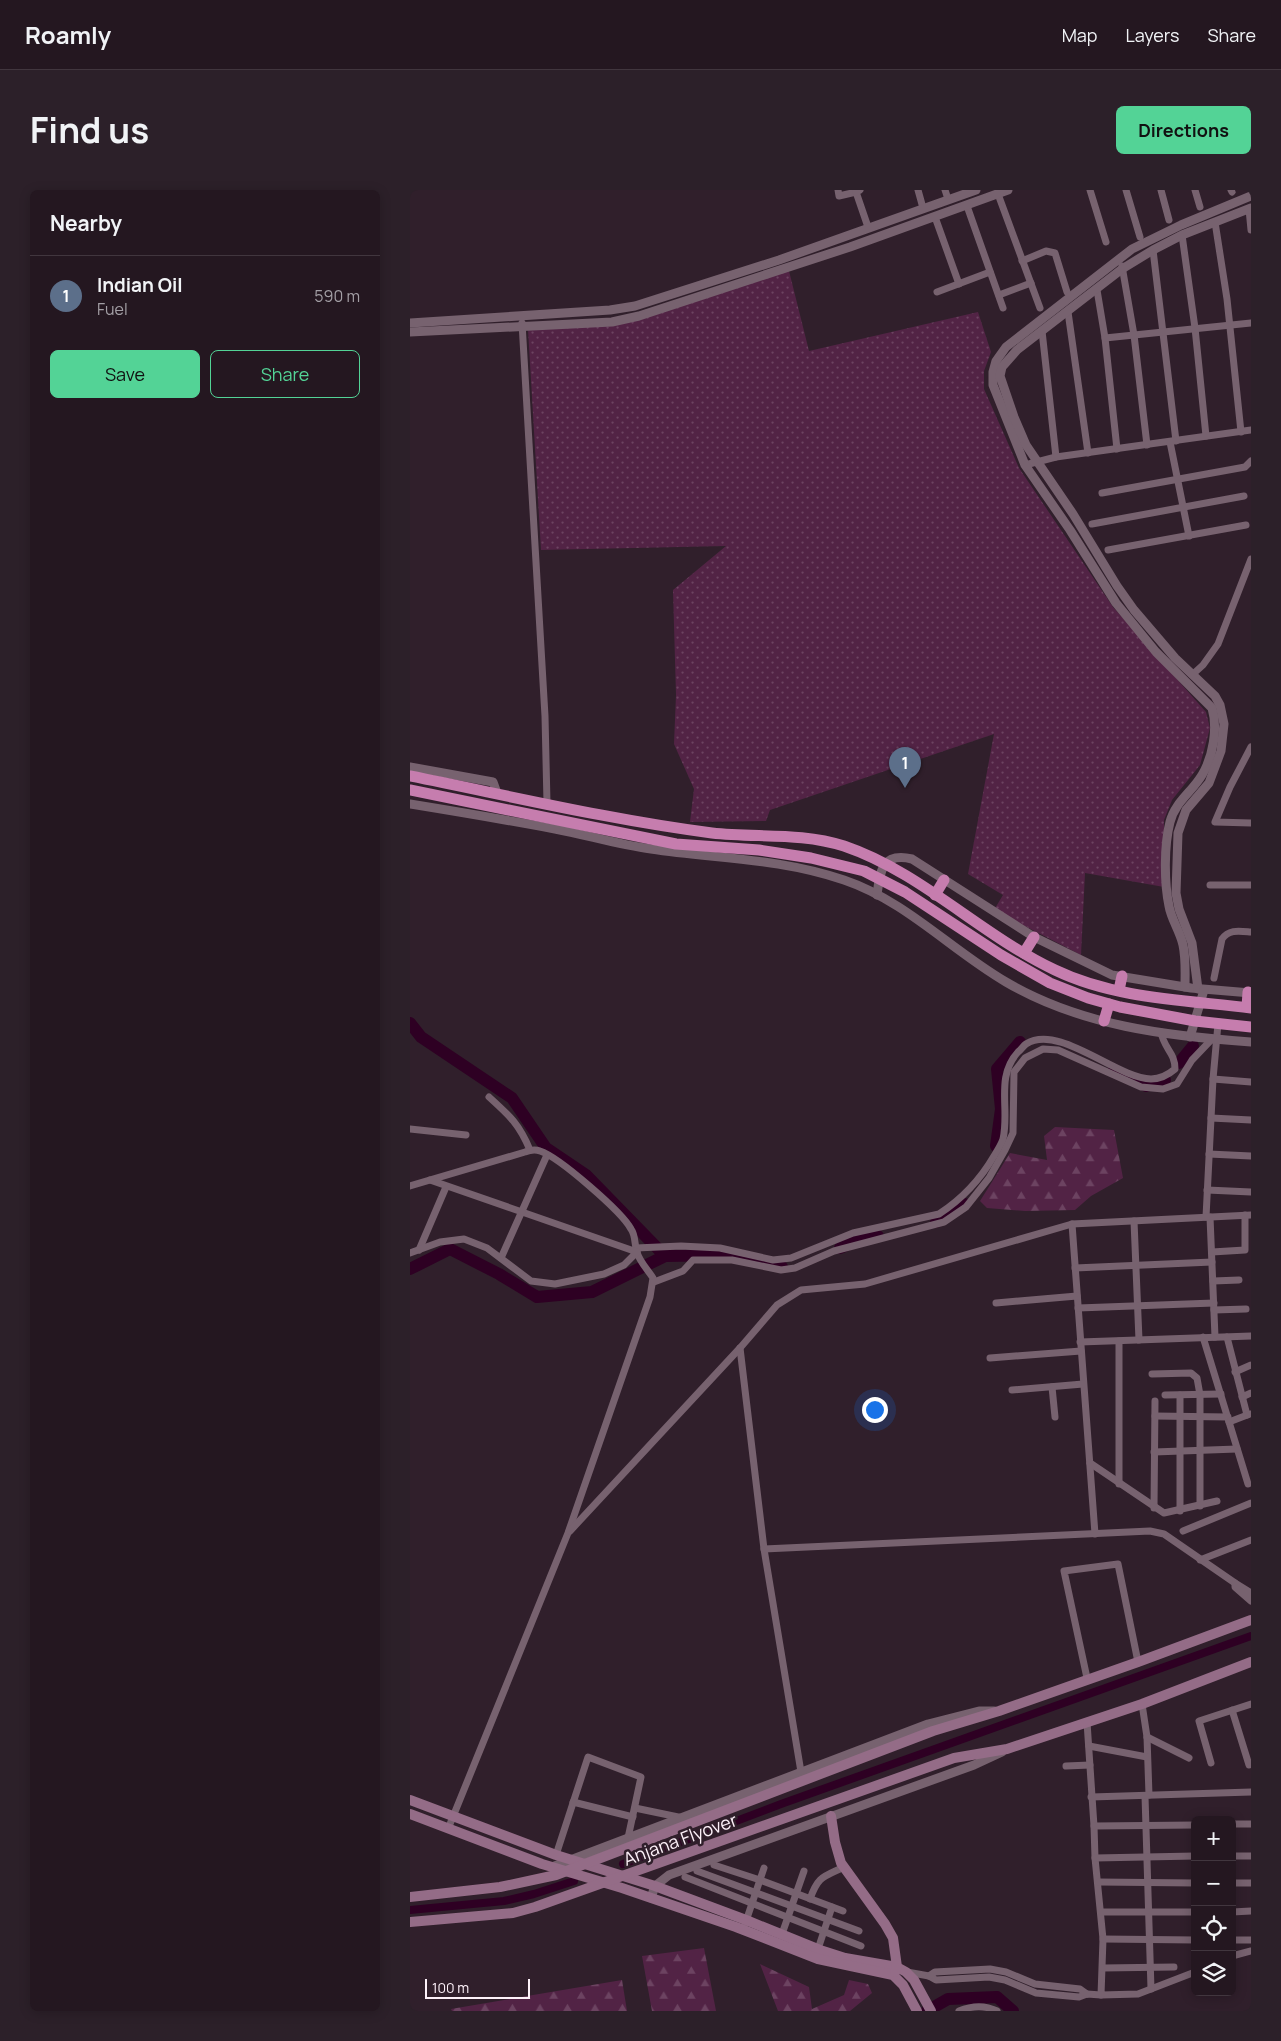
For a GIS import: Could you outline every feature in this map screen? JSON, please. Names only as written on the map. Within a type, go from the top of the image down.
[{"type":"highway","points":[[410,776],[713,833],[817,839],[844,846],[885,863],[1024,953],[1056,971],[1119,990],[1200,1003],[1249,1008],[1250,993]]},
{"type":"highway","points":[[410,790],[481,803],[494,812],[676,844],[759,850],[811,858],[864,871],[905,892],[1001,955],[1050,983],[1109,1004],[1195,1021],[1251,1027]]},
{"type":"highway","points":[[935,895],[944,880]]},
{"type":"highway","points":[[1024,953],[1034,937]]},
{"type":"highway","points":[[1119,990],[1122,976]]},
{"type":"highway","points":[[1104,1022],[1109,1004]]},
{"type":"main road","name":"Anjana Flyover","points":[[410,1897],[500,1887],[556,1875],[932,1732],[999,1711],[1251,1620]]},
{"type":"main road","name":"Anjana Flyover","points":[[410,1922],[513,1913],[535,1907],[954,1758],[1007,1749],[1142,1704],[1251,1662]]},
{"type":"main road","points":[[410,1800],[570,1860],[655,1886],[745,1924],[818,1959],[914,1980],[931,2011]]},
{"type":"main road","points":[[410,1814],[552,1867],[651,1898],[782,1934],[818,1949],[899,1976]]},
{"type":"main road","points":[[831,1816],[836,1848],[844,1867],[892,1935],[899,1976],[917,2011]]},
{"type":"street","points":[[838,190],[839,196],[858,191],[868,227]]},
{"type":"street","points":[[918,190],[923,208]]},
{"type":"street","points":[[410,322],[610,310],[635,306],[779,260],[923,208],[947,194],[976,190]]},
{"type":"street","points":[[410,332],[612,322],[638,316],[864,242],[1007,190]]},
{"type":"street","points":[[1090,190],[1106,242]]},
{"type":"street","points":[[1126,190],[1140,237]]},
{"type":"street","points":[[1161,190],[1169,220]]},
{"type":"street","points":[[1196,190],[1200,207]]},
{"type":"street","points":[[998,194],[1040,308]]},
{"type":"street","points":[[1186,987],[1183,944],[1169,906],[1168,837],[1175,807],[1202,775],[1208,760],[1213,738],[1214,717],[1212,708],[1156,652],[1116,603],[1070,530],[1025,465],[993,385],[993,372],[996,362],[1006,347],[1120,258],[1144,242],[1251,196]]},
{"type":"street","points":[[967,206],[1003,308]]},
{"type":"street","points":[[1190,1037],[1200,1003],[1201,989],[1192,943],[1179,909],[1176,893],[1178,833],[1186,810],[1209,782],[1221,751],[1224,724],[1223,714],[1215,696],[1175,658],[1134,610],[1073,514],[1036,461],[1014,417],[1000,376],[1002,367],[1011,355],[1122,269],[1153,250],[1182,235],[1250,208],[1251,230]]},
{"type":"street","points":[[935,217],[959,284]]},
{"type":"street","points":[[1215,222],[1230,325],[1241,432]]},
{"type":"street","points":[[859,231],[864,242]]},
{"type":"street","points":[[1182,235],[1195,328],[1206,436]]},
{"type":"street","points":[[1153,250],[1164,332],[1173,441],[1189,536]]},
{"type":"street","points":[[1022,261],[1046,251],[1055,253],[1068,292]]},
{"type":"street","points":[[1120,258],[1134,335],[1146,445]]},
{"type":"street","points":[[937,292],[990,272]]},
{"type":"street","points":[[999,296],[1031,283]]},
{"type":"street","points":[[1097,290],[1105,338],[1118,449]]},
{"type":"street","points":[[1068,312],[1088,453]]},
{"type":"street","points":[[521,315],[545,716],[547,803]]},
{"type":"street","points":[[1105,338],[1251,323]]},
{"type":"street","points":[[1042,331],[1056,457]]},
{"type":"street","points":[[1025,465],[1056,457],[1251,430]]},
{"type":"street","points":[[1102,493],[1245,467],[1251,460]]},
{"type":"street","points":[[1092,524],[1244,496]]},
{"type":"street","points":[[1108,550],[1246,525]]},
{"type":"street","points":[[1192,675],[1203,665],[1218,644],[1251,560]]},
{"type":"street","points":[[1251,748],[1230,787],[1215,822],[1251,823]]},
{"type":"street","points":[[410,767],[493,782],[493,792]]},
{"type":"street","points":[[410,804],[494,812],[654,850],[758,860],[803,868],[846,881],[877,895],[911,914],[1006,982],[1055,1007],[1104,1022],[1190,1037],[1251,1042]]},
{"type":"street","points":[[877,895],[879,878],[885,863],[894,857],[900,856],[912,859],[1034,937],[1112,975],[1201,989],[1250,993]]},
{"type":"street","points":[[1210,885],[1251,885]]},
{"type":"street","points":[[1214,978],[1222,939],[1225,935],[1229,932],[1237,931],[1251,932]]},
{"type":"street","points":[[1215,1337],[1212,1252],[1207,1190],[1214,1039],[1218,1024]]},
{"type":"street","points":[[430,1180],[637,1252],[680,1246],[720,1248],[773,1260],[791,1258],[853,1234],[939,1214],[952,1206],[970,1189],[986,1169],[1002,1141],[1005,1076],[1012,1059],[1026,1043],[1043,1039],[1060,1041],[1132,1074],[1150,1079],[1167,1076],[1175,1069],[1175,1059],[1163,1044],[1161,1032]]},
{"type":"street","points":[[653,1280],[683,1271],[693,1260],[732,1260],[781,1270],[795,1268],[834,1251],[944,1222],[966,1207],[988,1178],[1005,1150],[1013,1133],[1014,1072],[1025,1058],[1043,1049],[1058,1050],[1141,1087],[1163,1089],[1177,1084],[1192,1060],[1214,1039]]},
{"type":"street","points":[[1213,1079],[1251,1082]]},
{"type":"street","points":[[489,1097],[512,1117],[521,1130],[530,1150]]},
{"type":"street","points":[[1211,1118],[1251,1120]]},
{"type":"street","points":[[410,1129],[466,1135]]},
{"type":"street","points":[[410,1186],[530,1150],[540,1151],[562,1164],[581,1179],[627,1223],[634,1236],[637,1252],[653,1280],[650,1297],[568,1533],[448,1829]]},
{"type":"street","points":[[1209,1154],[1251,1156]]},
{"type":"street","points":[[501,1258],[547,1155]]},
{"type":"street","points":[[419,1250],[446,1186]]},
{"type":"street","points":[[1207,1190],[1251,1192]]},
{"type":"street","points":[[568,1533],[740,1348],[777,1305],[800,1290],[866,1284],[1072,1224],[1248,1215],[1249,1241],[1245,1250],[1212,1252]]},
{"type":"street","points":[[1134,1221],[1139,1340]]},
{"type":"street","points":[[1072,1224],[1095,1534]]},
{"type":"street","points":[[410,1253],[440,1242],[464,1239],[487,1248],[531,1281],[555,1284],[604,1274],[624,1265],[637,1252]]},
{"type":"street","points":[[1075,1268],[1212,1262]]},
{"type":"street","points":[[1213,1281],[1239,1280]]},
{"type":"street","points":[[996,1304],[1077,1296]]},
{"type":"street","points":[[1078,1308],[1138,1305],[1214,1306],[1246,1309]]},
{"type":"street","points":[[1080,1342],[1251,1336]]},
{"type":"street","points":[[1203,1337],[1248,1484]]},
{"type":"street","points":[[1155,1416],[1228,1420],[1249,1414],[1242,1397],[1227,1337]]},
{"type":"street","points":[[1119,1341],[1119,1484]]},
{"type":"street","points":[[740,1348],[764,1549],[801,1772]]},
{"type":"street","points":[[990,1358],[1081,1351]]},
{"type":"street","points":[[1235,1372],[1251,1366]]},
{"type":"street","points":[[1152,1374],[1195,1375],[1200,1394],[1200,1506]]},
{"type":"street","points":[[1012,1390],[1084,1384]]},
{"type":"street","points":[[1052,1387],[1055,1417]]},
{"type":"street","points":[[1242,1397],[1251,1393]]},
{"type":"street","points":[[1165,1395],[1221,1394]]},
{"type":"street","points":[[1180,1395],[1180,1511]]},
{"type":"street","points":[[1154,1508],[1155,1401]]},
{"type":"street","points":[[1154,1452],[1237,1449]]},
{"type":"street","points":[[1090,1463],[1164,1513],[1180,1511],[1217,1501]]},
{"type":"street","points":[[1183,1530],[1251,1503]]},
{"type":"street","points":[[764,1549],[1157,1532],[1164,1534],[1251,1593]]},
{"type":"street","points":[[1200,1560],[1251,1540]]},
{"type":"street","points":[[1087,1678],[1064,1571],[1118,1564],[1138,1662]]},
{"type":"street","points":[[1235,1583],[1235,1587],[1251,1601]]},
{"type":"street","points":[[1142,1704],[1147,1737],[1146,1883],[1151,1989]]},
{"type":"street","points":[[1211,1763],[1199,1721],[1251,1704]]},
{"type":"street","points":[[1232,1710],[1249,1765]]},
{"type":"street","points":[[552,1867],[928,1724],[979,1711],[999,1711]]},
{"type":"street","points":[[1086,1722],[1095,1858],[1103,1940],[1101,1995]]},
{"type":"street","points":[[1147,1737],[1189,1758]]},
{"type":"street","points":[[1089,1746],[1147,1757]]},
{"type":"street","points":[[651,1898],[655,1886],[669,1875],[974,1765],[1007,1749]]},
{"type":"street","points":[[556,1855],[587,1759],[591,1757],[641,1777],[628,1838]]},
{"type":"street","points":[[1066,1766],[1090,1765]]},
{"type":"street","points":[[1091,1797],[1251,1792]]},
{"type":"street","points":[[573,1802],[633,1817]]},
{"type":"street","points":[[635,1808],[683,1818]]},
{"type":"street","points":[[1236,1824],[1251,1824]]},
{"type":"street","points":[[1094,1826],[1191,1825]]},
{"type":"street","points":[[1095,1858],[1191,1856]]},
{"type":"street","points":[[1236,1856],[1251,1856]]},
{"type":"street","points":[[714,1865],[843,1911]]},
{"type":"street","points":[[810,1899],[819,1879],[844,1867]]},
{"type":"street","points":[[745,1924],[764,1868]]},
{"type":"street","points":[[697,1871],[859,1931]]},
{"type":"street","points":[[782,1934],[804,1871]]},
{"type":"street","points":[[686,1877],[861,1946]]},
{"type":"street","points":[[1098,1882],[1191,1883]]},
{"type":"street","points":[[1236,1883],[1251,1883]]},
{"type":"street","points":[[818,1949],[832,1907]]},
{"type":"street","points":[[1101,1912],[1191,1912]]},
{"type":"street","points":[[1236,1912],[1251,1912]]},
{"type":"street","points":[[1103,1940],[1191,1940]]},
{"type":"street","points":[[1236,1940],[1251,1940]]},
{"type":"street","points":[[1236,1955],[1251,1951]]},
{"type":"street","points":[[1103,1968],[1174,1968]]},
{"type":"street","points":[[899,1976],[929,1976],[936,1972],[990,1969],[1006,1972],[1035,1984],[1080,1989],[1086,1994],[1101,1995],[1138,1994],[1191,1974]]},
{"type":"street","points":[[959,2011],[972,2007],[982,2007],[997,2011]]},
{"type":"green space","points":[[789,271],[809,351],[978,312],[991,352],[984,371],[984,389],[1019,468],[1113,607],[1206,712],[1210,728],[1200,765],[1172,800],[1164,820],[1164,887],[1085,873],[1081,955],[994,910],[1003,895],[968,874],[994,734],[770,810],[766,821],[690,822],[694,789],[674,744],[676,695],[673,590],[726,546],[541,550],[528,329],[615,324]]},
{"type":"green space","points":[[1055,1127],[1114,1130],[1123,1178],[1091,1196],[1075,1210],[1025,1211],[987,1208],[980,1201],[1010,1153],[1047,1160],[1044,1136]]},
{"type":"green space","points":[[704,1948],[716,2011],[652,2011],[642,1956]]},
{"type":"green space","points":[[760,1964],[809,1987],[812,2009],[844,1995],[849,1980],[868,1984],[872,1993],[850,2011],[778,2011]]},
{"type":"green space","points":[[622,1980],[627,2011],[452,2011],[451,2009]]},
{"type":"waterway","points":[[410,1023],[421,1037],[512,1098],[546,1148],[586,1175],[664,1255]]},
{"type":"waterway","points":[[996,1146],[1001,1109],[997,1069],[1020,1042]]},
{"type":"waterway","points":[[1179,1063],[1193,1046]]},
{"type":"waterway","points":[[1114,1070],[1146,1086],[1165,1080]]},
{"type":"waterway","points":[[936,1222],[965,1204]]},
{"type":"waterway","points":[[840,1248],[864,1238],[878,1236]]},
{"type":"waterway","points":[[410,1269],[450,1249],[499,1274],[537,1297],[592,1292],[665,1256],[732,1255],[782,1267]]},
{"type":"waterway","points":[[623,1864],[781,1804],[1251,1636]]},
{"type":"waterway","points":[[410,1910],[504,1901],[534,1894],[574,1881]]},
{"type":"waterway","points":[[927,2011],[948,1999],[997,1997],[1013,2011]]},
{"type":"place","name":"Indian Oil","points":[[905,788]]}]
